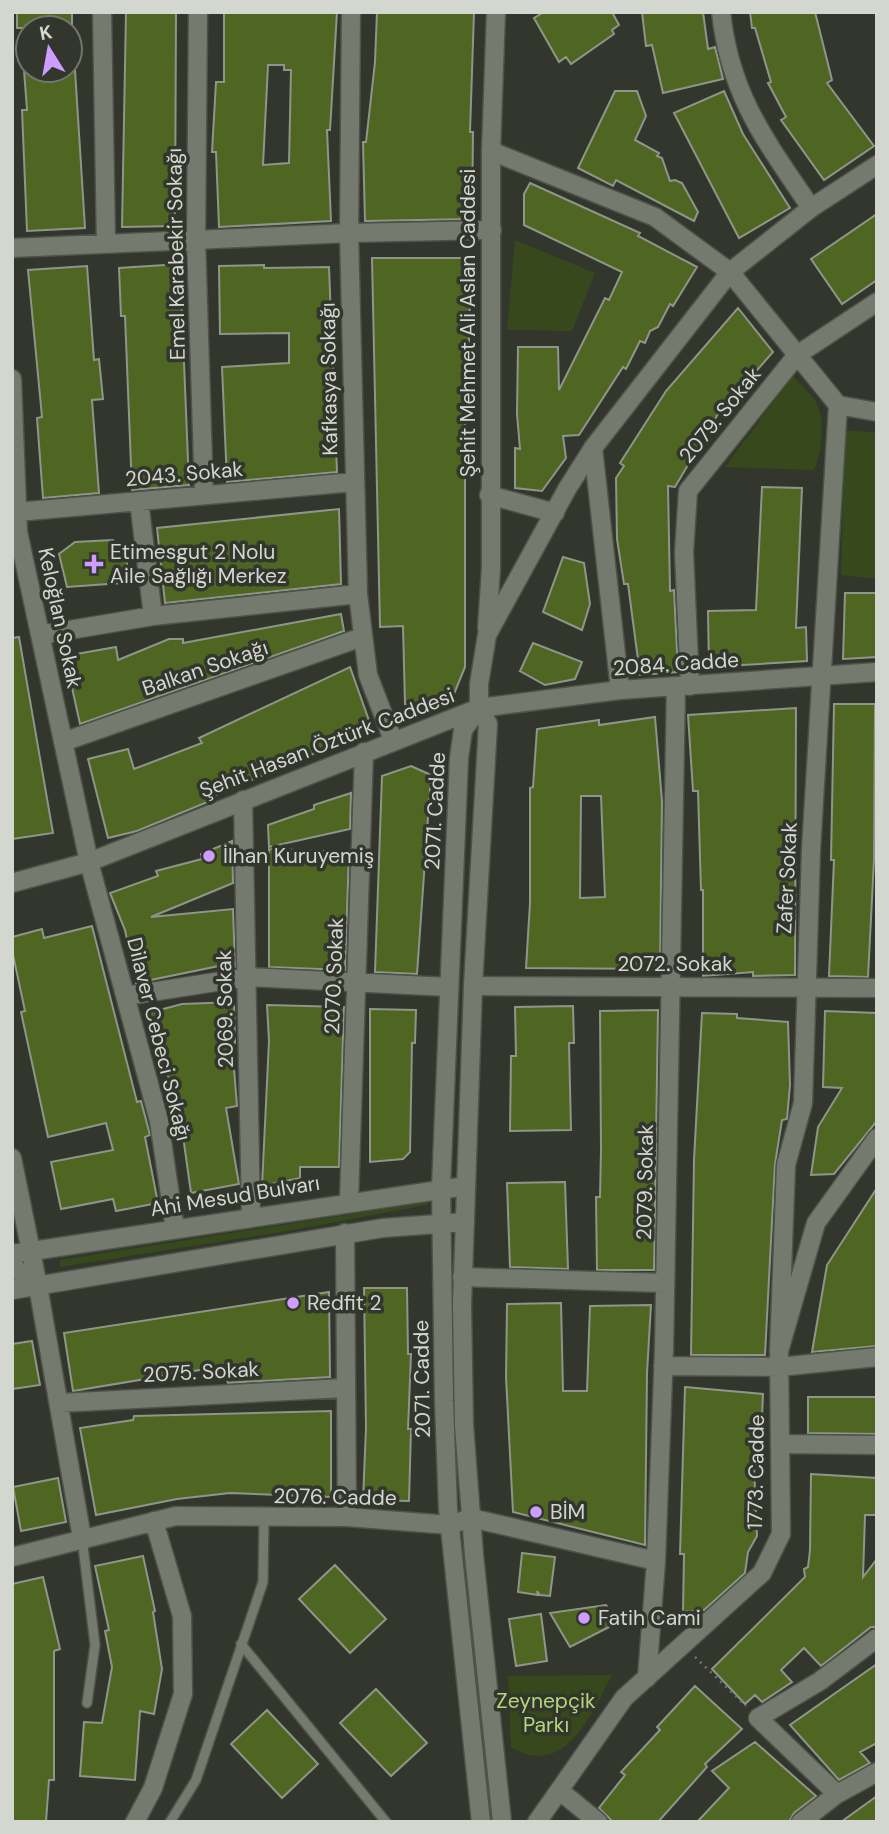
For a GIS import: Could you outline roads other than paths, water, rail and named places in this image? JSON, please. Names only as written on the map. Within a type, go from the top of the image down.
[{"type":"street","points":[[102,12],[106,244]]},
{"type":"street","name":"Emel Karabekir Sokağı","points":[[198,12],[196,240],[204,495]]},
{"type":"street","name":"Kafkasya Sokağı","points":[[351,12],[349,233],[358,594],[368,675],[393,740]]},
{"type":"street","name":"Şehit Mehmet Ali Aslan Caddesi","points":[[487,635],[491,568],[491,151],[496,12]]},
{"type":"street","points":[[722,12],[731,66],[745,106],[811,208]]},
{"type":"street","points":[[491,151],[655,217],[730,272],[838,405],[877,412]]},
{"type":"street","name":"Şehit Hasan Öztürk Caddesi","points":[[12,883],[89,862],[479,708],[479,684],[487,635],[593,448],[730,272],[811,208],[877,165]]},
{"type":"street","points":[[12,248],[349,233],[492,230]]},
{"type":"street","name":"2079. Sokak","points":[[647,1678],[656,1561],[666,1283],[672,986],[683,687],[684,552],[688,491],[797,355],[877,302]]},
{"type":"street","name":"Keloğlan Sokak","points":[[12,379],[20,582],[40,635],[89,862]]},
{"type":"street","name":"Zafer Sokak","points":[[779,1359],[786,1165],[803,1103],[805,987],[820,677],[838,405]]},
{"type":"street","points":[[593,448],[620,690]]},
{"type":"street","name":"2043. Sokak","points":[[17,512],[354,482]]},
{"type":"street","points":[[489,495],[555,513]]},
{"type":"street","points":[[139,501],[153,616]]},
{"type":"street","points":[[40,635],[153,616],[358,594]]},
{"type":"street","name":"Balkan Sokağı","points":[[63,742],[362,636]]},
{"type":"street","name":"2084. Cadde","points":[[479,708],[620,690],[877,672]]},
{"type":"street","name":"2071. Cadde","points":[[481,1822],[450,1525],[444,1401],[441,1187],[459,758],[463,730],[479,708],[488,724],[473,986],[462,1277],[464,1425],[502,1822]]},
{"type":"street","name":"2070. Sokak","points":[[349,1201],[364,752]]},
{"type":"street","name":"2069. Sokak","points":[[243,800],[251,1217]]},
{"type":"street","name":"Dilaver Cebeci Sokağı","points":[[89,862],[159,1121],[174,1229]]},
{"type":"street","points":[[126,996],[247,977],[449,987]]},
{"type":"street","name":"2072. Sokak","points":[[473,986],[877,988]]},
{"type":"street","name":"1773. Cadde","points":[[537,1822],[624,1698],[762,1573],[781,1534],[779,1359],[816,1223],[877,1138]]},
{"type":"street","points":[[12,1158],[38,1286],[82,1538]]},
{"type":"street","name":"Ahi Mesud Bulvarı","points":[[12,1254],[441,1187],[466,1186]]},
{"type":"street","points":[[12,1290],[345,1233],[465,1222]]},
{"type":"street","points":[[345,1233],[347,1517]]},
{"type":"street","points":[[12,1266],[38,1286]]},
{"type":"street","points":[[462,1277],[666,1283]]},
{"type":"street","points":[[663,1366],[779,1359],[877,1357]]},
{"type":"street","name":"2075. Sokak","points":[[59,1403],[345,1388]]},
{"type":"street","points":[[780,1444],[877,1445]]},
{"type":"street","name":"2076. Cadde","points":[[12,1557],[176,1517],[347,1517],[450,1525],[471,1518]]},
{"type":"street","points":[[471,1518],[656,1561]]},
{"type":"street","points":[[135,1822],[153,1788],[183,1694],[182,1616],[154,1521]]},
{"type":"street","points":[[836,1794],[758,1718],[820,1681],[877,1638]]},
{"type":"street","points":[[801,1822],[836,1794],[877,1772]]},
{"type":"street","points":[[560,1791],[598,1822]]},
{"type":"lane","points":[[170,1822],[195,1780],[263,1582],[264,1518]]},
{"type":"lane","points":[[82,1538],[95,1645],[87,1703]]},
{"type":"lane","points":[[241,1644],[386,1822]]},
{"type":"place","name":"Etimesgut 2 Nolu Aile Sağlığı Merkez","points":[[94,564]]},
{"type":"place","name":"İlhan Kuruyemiş","points":[[209,856]]},
{"type":"place","name":"Redfit 2","points":[[293,1303]]},
{"type":"place","name":"BİM","points":[[536,1512]]},
{"type":"place","name":"Fatih Cami","points":[[584,1618]]},
{"type":"park label","name":"Zeynepçik Parkı","points":[[546,1713]]}]
